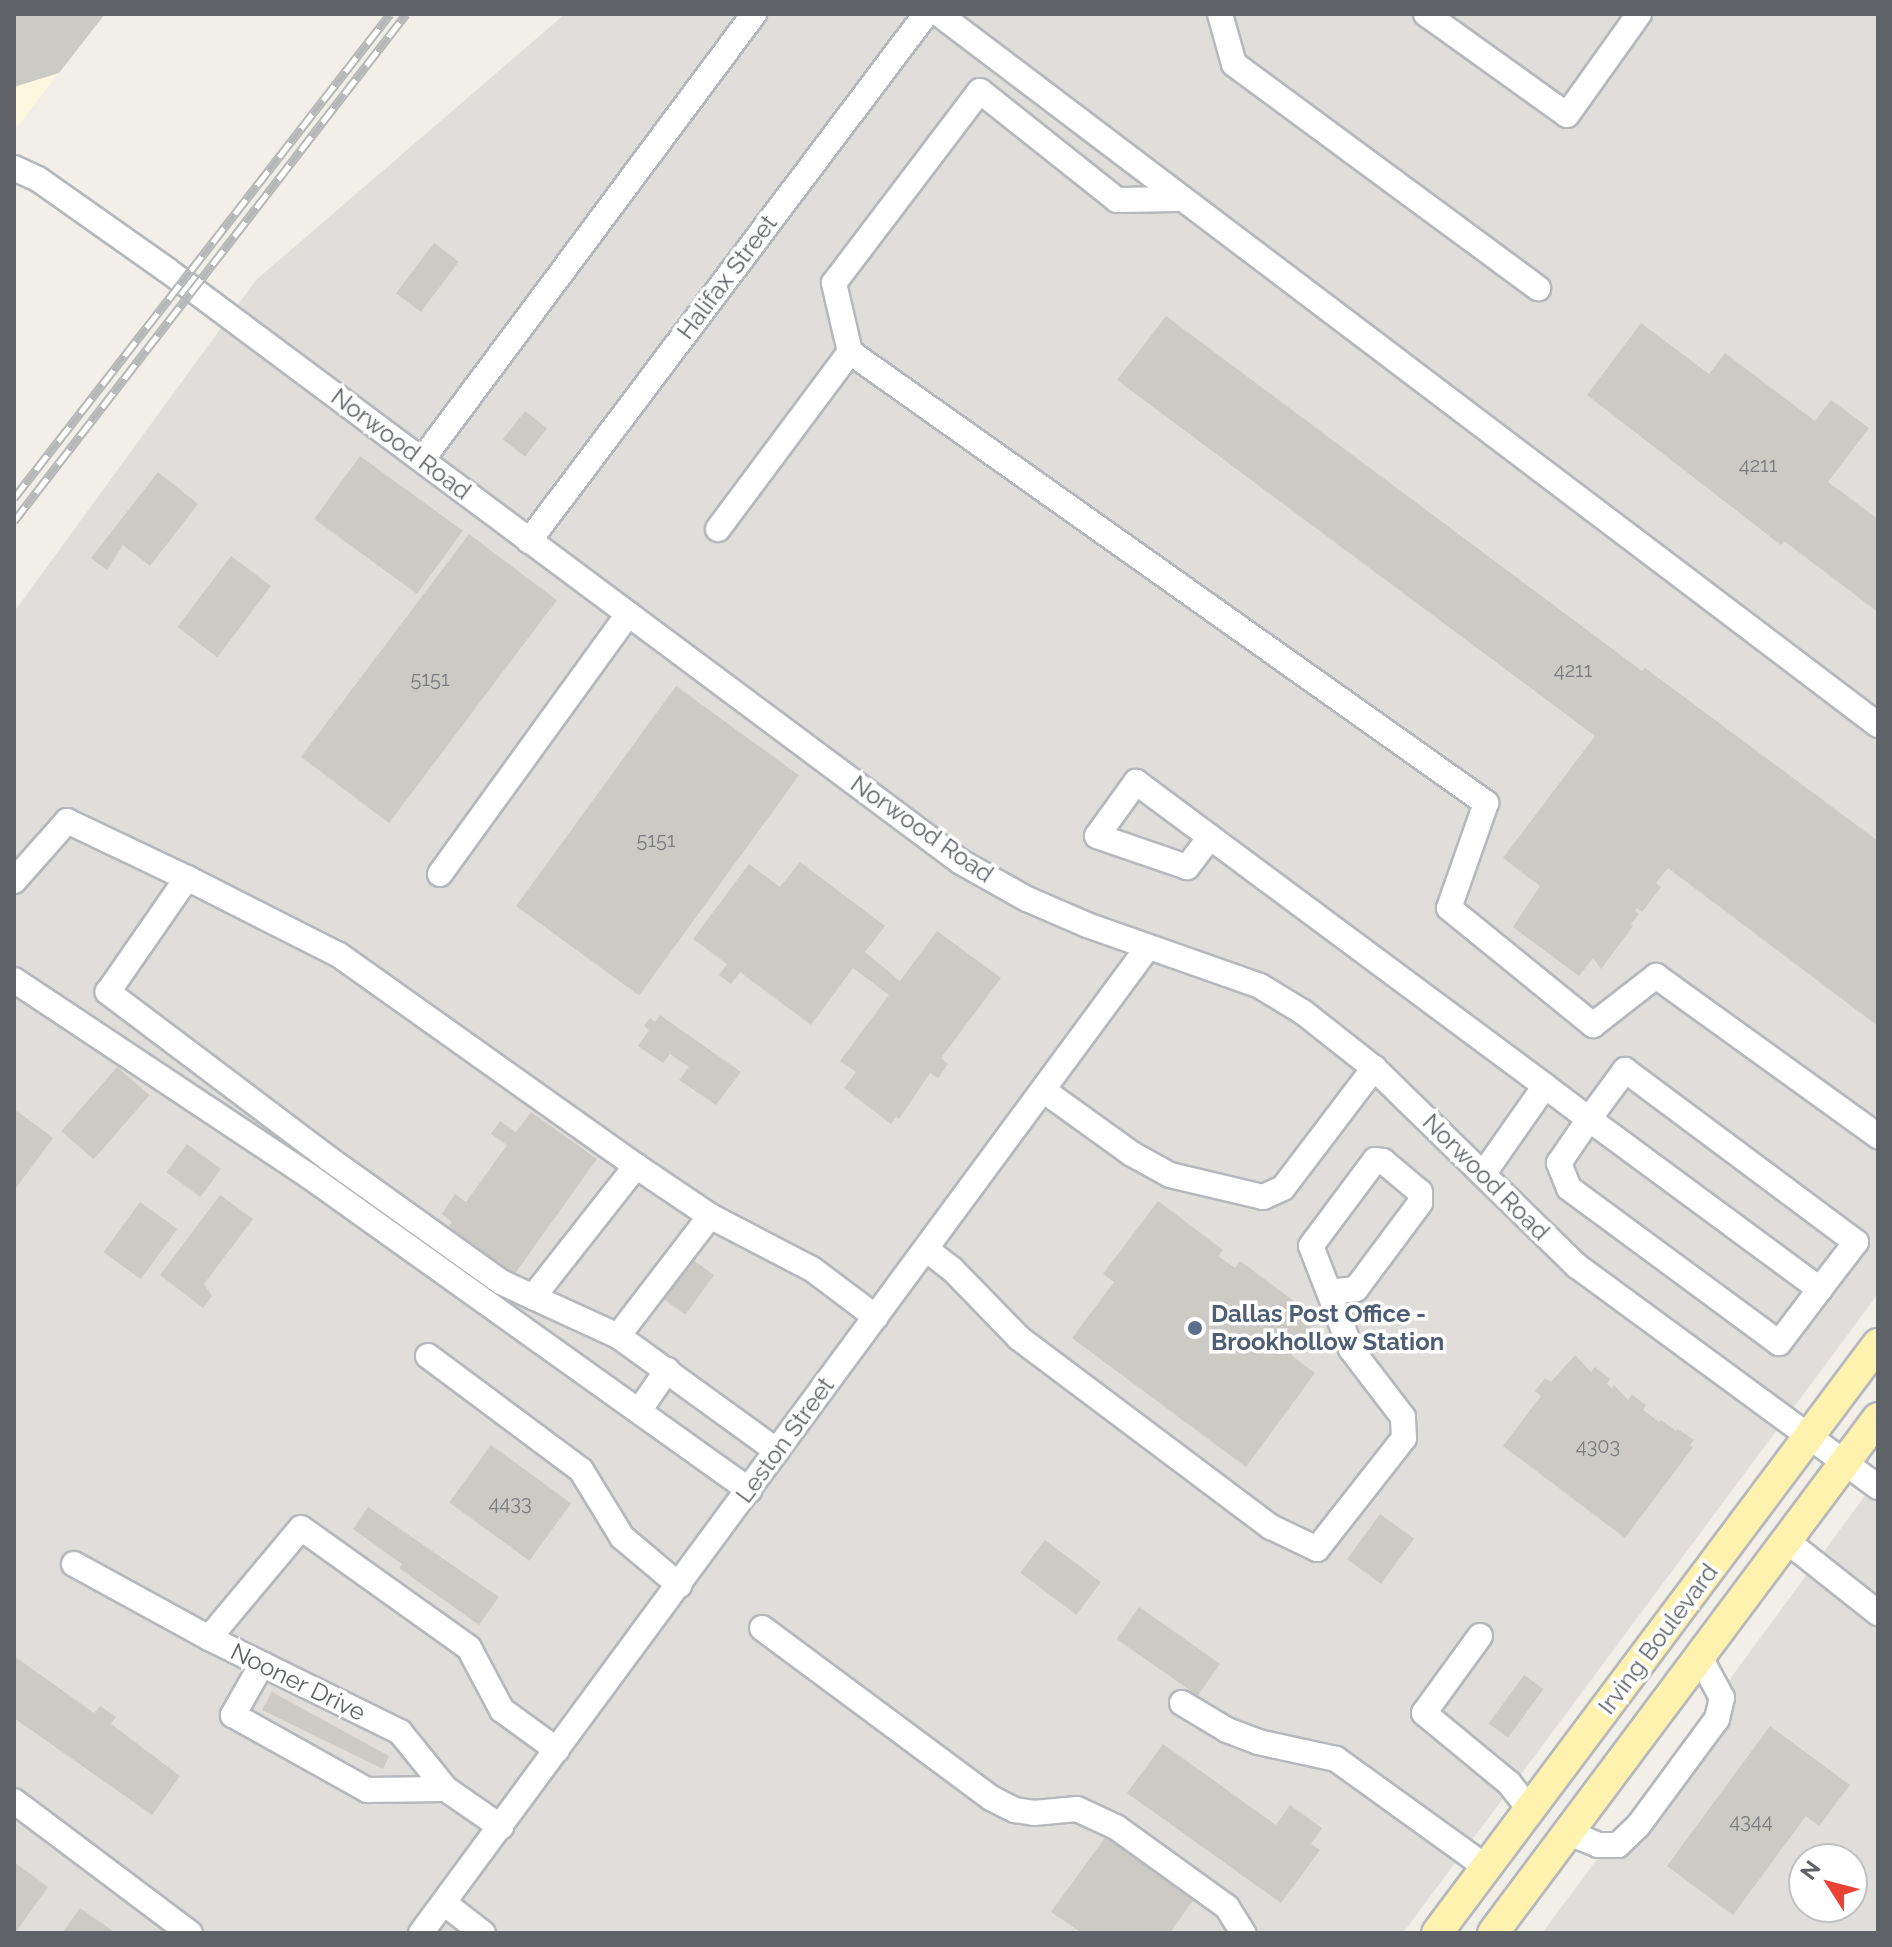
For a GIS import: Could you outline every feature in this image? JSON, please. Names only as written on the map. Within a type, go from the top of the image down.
[{"type":"main road","name":"Irving Boulevard","points":[[1437,1933],[1878,1344]]},
{"type":"main road","name":"Irving Boulevard","points":[[1493,1933],[1878,1418]]},
{"type":"main road","points":[[1530,1810],[1567,1834]]},
{"type":"main road","points":[[1487,1868],[1522,1894]]},
{"type":"street","points":[[422,460],[754,14]]},
{"type":"street","name":"Halifax Street","points":[[529,541],[926,14]]},
{"type":"street","points":[[939,14],[1878,725]]},
{"type":"street","points":[[1222,14],[1234,64],[1538,288]]},
{"type":"street","points":[[1426,14],[1567,115],[1639,14]]},
{"type":"street","points":[[1180,199],[1117,200],[980,91],[834,283],[850,352],[1486,803],[1449,908],[1593,1025],[1656,976],[1878,1136]]},
{"type":"street","name":"Norwood Road","points":[[14,168],[38,179],[167,270],[961,862],[1027,899],[1148,947],[1260,986],[1303,1012],[1374,1068],[1577,1266],[1878,1487]]},
{"type":"street","points":[[718,529],[850,352]]},
{"type":"street","points":[[440,874],[628,614]]},
{"type":"street","points":[[14,881],[67,821],[187,878],[339,955],[710,1216],[812,1269],[876,1317]]},
{"type":"street","points":[[1210,837],[1820,1289]]},
{"type":"street","points":[[187,878],[108,992],[328,1158],[501,1282],[618,1336],[777,1451]]},
{"type":"street","name":"Leston Street","points":[[421,1933],[1148,947]]},
{"type":"street","points":[[14,980],[309,1176],[749,1490]]},
{"type":"street","points":[[1043,1090],[1132,1154],[1170,1175],[1263,1197],[1283,1188],[1374,1068]]},
{"type":"street","points":[[1625,1070],[1856,1242],[1820,1289],[1779,1343],[1569,1188],[1559,1163],[1625,1070]]},
{"type":"street","points":[[1484,1173],[1545,1086]]},
{"type":"street","points":[[926,1249],[952,1269],[1019,1338],[1271,1527],[1317,1549],[1404,1438],[1403,1417],[1351,1349],[1311,1246],[1375,1160],[1383,1161],[1420,1192],[1420,1203],[1356,1289],[1329,1292]]},
{"type":"street","points":[[533,1297],[636,1166]]},
{"type":"street","points":[[618,1336],[710,1216]]},
{"type":"street","points":[[428,1356],[581,1470],[622,1537],[679,1585]]},
{"type":"street","points":[[639,1411],[667,1370]]},
{"type":"street","points":[[209,1638],[301,1528],[469,1648],[502,1710],[557,1750]]},
{"type":"street","points":[[1787,1541],[1878,1613]]},
{"type":"street","name":"Nooner Drive","points":[[74,1564],[209,1638],[400,1732],[446,1789],[501,1827]]},
{"type":"street","points":[[762,1628],[991,1798],[1015,1810],[1034,1813],[1077,1809],[1116,1827],[1227,1907],[1243,1933]]},
{"type":"street","points":[[1480,1636],[1424,1713],[1509,1783],[1530,1810]]},
{"type":"street","points":[[1567,1834],[1598,1845],[1618,1845],[1638,1826],[1717,1719],[1722,1698],[1700,1657]]},
{"type":"street","points":[[262,1664],[233,1715],[367,1790],[446,1789]]},
{"type":"street","points":[[1182,1703],[1227,1730],[1258,1742],[1336,1759],[1487,1868]]},
{"type":"street","points":[[14,1801],[190,1933]]},
{"type":"street","points":[[444,1903],[483,1933]]},
{"type":"shaded area","points":[[14,14],[104,14],[14,131]]},
{"type":"shaded area","points":[[565,14],[1878,14],[1878,1294],[1403,1933],[14,1933],[14,612],[256,280]]},
{"type":"shaded area","points":[[1878,1478],[1878,1933],[1542,1933]]},
{"type":"building","points":[[14,14],[105,14],[59,73],[14,87]]},
{"type":"building","points":[[434,243],[459,262],[421,312],[396,293]]},
{"type":"building","points":[[1166,316],[1642,671],[1645,668],[1878,841],[1878,1026],[1668,868],[1656,883],[1661,887],[1642,912],[1637,908],[1635,911],[1639,914],[1631,924],[1633,926],[1601,969],[1593,958],[1579,976],[1513,927],[1540,886],[1503,858],[1595,736],[1117,380]]},
{"type":"building","points":[[1641,323],[1709,374],[1725,353],[1815,421],[1831,400],[1869,428],[1828,482],[1878,519],[1878,612],[1784,541],[1781,545],[1587,395]]},
{"type":"building","points":[[525,411],[547,428],[525,457],[503,439]]},
{"type":"building","points":[[360,456],[463,531],[417,594],[314,519]]},
{"type":"building","points":[[158,472],[198,504],[150,566],[123,545],[107,570],[91,558]]},
{"type":"building","points":[[469,534],[557,600],[389,823],[301,757]]},
{"type":"building","points":[[231,556],[271,586],[217,657],[177,627]]},
{"type":"building","points":[[676,686],[799,775],[639,995],[516,906]]},
{"type":"building","points":[[800,862],[885,926],[865,952],[900,981],[937,931],[1001,978],[941,1058],[948,1064],[938,1078],[930,1073],[899,1119],[896,1117],[891,1124],[844,1088],[856,1072],[840,1061],[889,995],[853,968],[811,1025],[740,972],[731,984],[719,975],[727,964],[693,939],[749,864],[780,887]]},
{"type":"building","points":[[660,1015],[741,1072],[716,1105],[679,1080],[689,1067],[670,1054],[663,1063],[638,1046],[649,1030],[644,1026],[650,1018],[655,1022]]},
{"type":"building","points":[[117,1067],[149,1095],[94,1159],[61,1131]]},
{"type":"building","points":[[17,1111],[53,1138],[16,1188],[14,1115]]},
{"type":"building","points":[[531,1112],[597,1159],[511,1279],[445,1232],[452,1222],[442,1214],[455,1194],[466,1202],[507,1145],[491,1134],[500,1121],[516,1132]]},
{"type":"building","points":[[187,1144],[221,1169],[200,1197],[166,1172]]},
{"type":"building","points":[[220,1195],[253,1219],[204,1284],[212,1296],[203,1308],[160,1275]]},
{"type":"building","name":"Dallas Post Office - Brookhollow Station","points":[[1158,1201],[1223,1250],[1218,1256],[1235,1268],[1240,1261],[1318,1319],[1291,1355],[1315,1373],[1246,1467],[1072,1338],[1114,1282],[1103,1274]]},
{"type":"building","points":[[140,1202],[177,1229],[141,1279],[104,1252]]},
{"type":"building","points":[[689,1257],[714,1275],[685,1315],[660,1297]]},
{"type":"building","points":[[1575,1355],[1591,1372],[1595,1367],[1610,1379],[1607,1384],[1612,1388],[1614,1385],[1628,1400],[1632,1395],[1646,1405],[1643,1410],[1659,1422],[1661,1420],[1694,1440],[1690,1445],[1693,1447],[1625,1538],[1503,1446],[1541,1396],[1535,1391],[1545,1378],[1551,1382]]},
{"type":"building","points":[[491,1445],[571,1503],[529,1561],[449,1502]]},
{"type":"building","points":[[368,1507],[499,1597],[479,1625],[399,1568],[402,1564],[353,1529]]},
{"type":"building","points":[[1380,1514],[1414,1539],[1381,1584],[1347,1559]]},
{"type":"building","points":[[1045,1540],[1101,1582],[1076,1615],[1020,1573]]},
{"type":"building","points":[[1139,1607],[1220,1664],[1198,1696],[1117,1639]]},
{"type":"building","points":[[14,1656],[94,1713],[100,1706],[116,1717],[111,1724],[180,1776],[152,1815],[14,1718]]},
{"type":"building","points":[[1524,1675],[1543,1689],[1508,1738],[1489,1724]]},
{"type":"building","points":[[272,1692],[389,1756],[383,1769],[262,1710]]},
{"type":"building","points":[[1770,1726],[1850,1785],[1819,1826],[1806,1816],[1733,1915],[1667,1866]]},
{"type":"building","points":[[1163,1744],[1276,1825],[1290,1805],[1322,1828],[1311,1844],[1320,1850],[1281,1903],[1127,1793]]},
{"type":"building","points":[[1107,1835],[1194,1899],[1170,1933],[1082,1933],[1051,1912]]},
{"type":"building","points":[[14,1862],[48,1887],[15,1933],[14,1933]]},
{"type":"building","points":[[80,1908],[116,1933],[62,1933]]},
{"type":"railway","points":[[14,498],[390,14]]},
{"type":"railway","points":[[14,521],[406,14]]},
{"type":"place","name":"Dallas Post Office - Brookhollow Station","points":[[1195,1328]]}]
